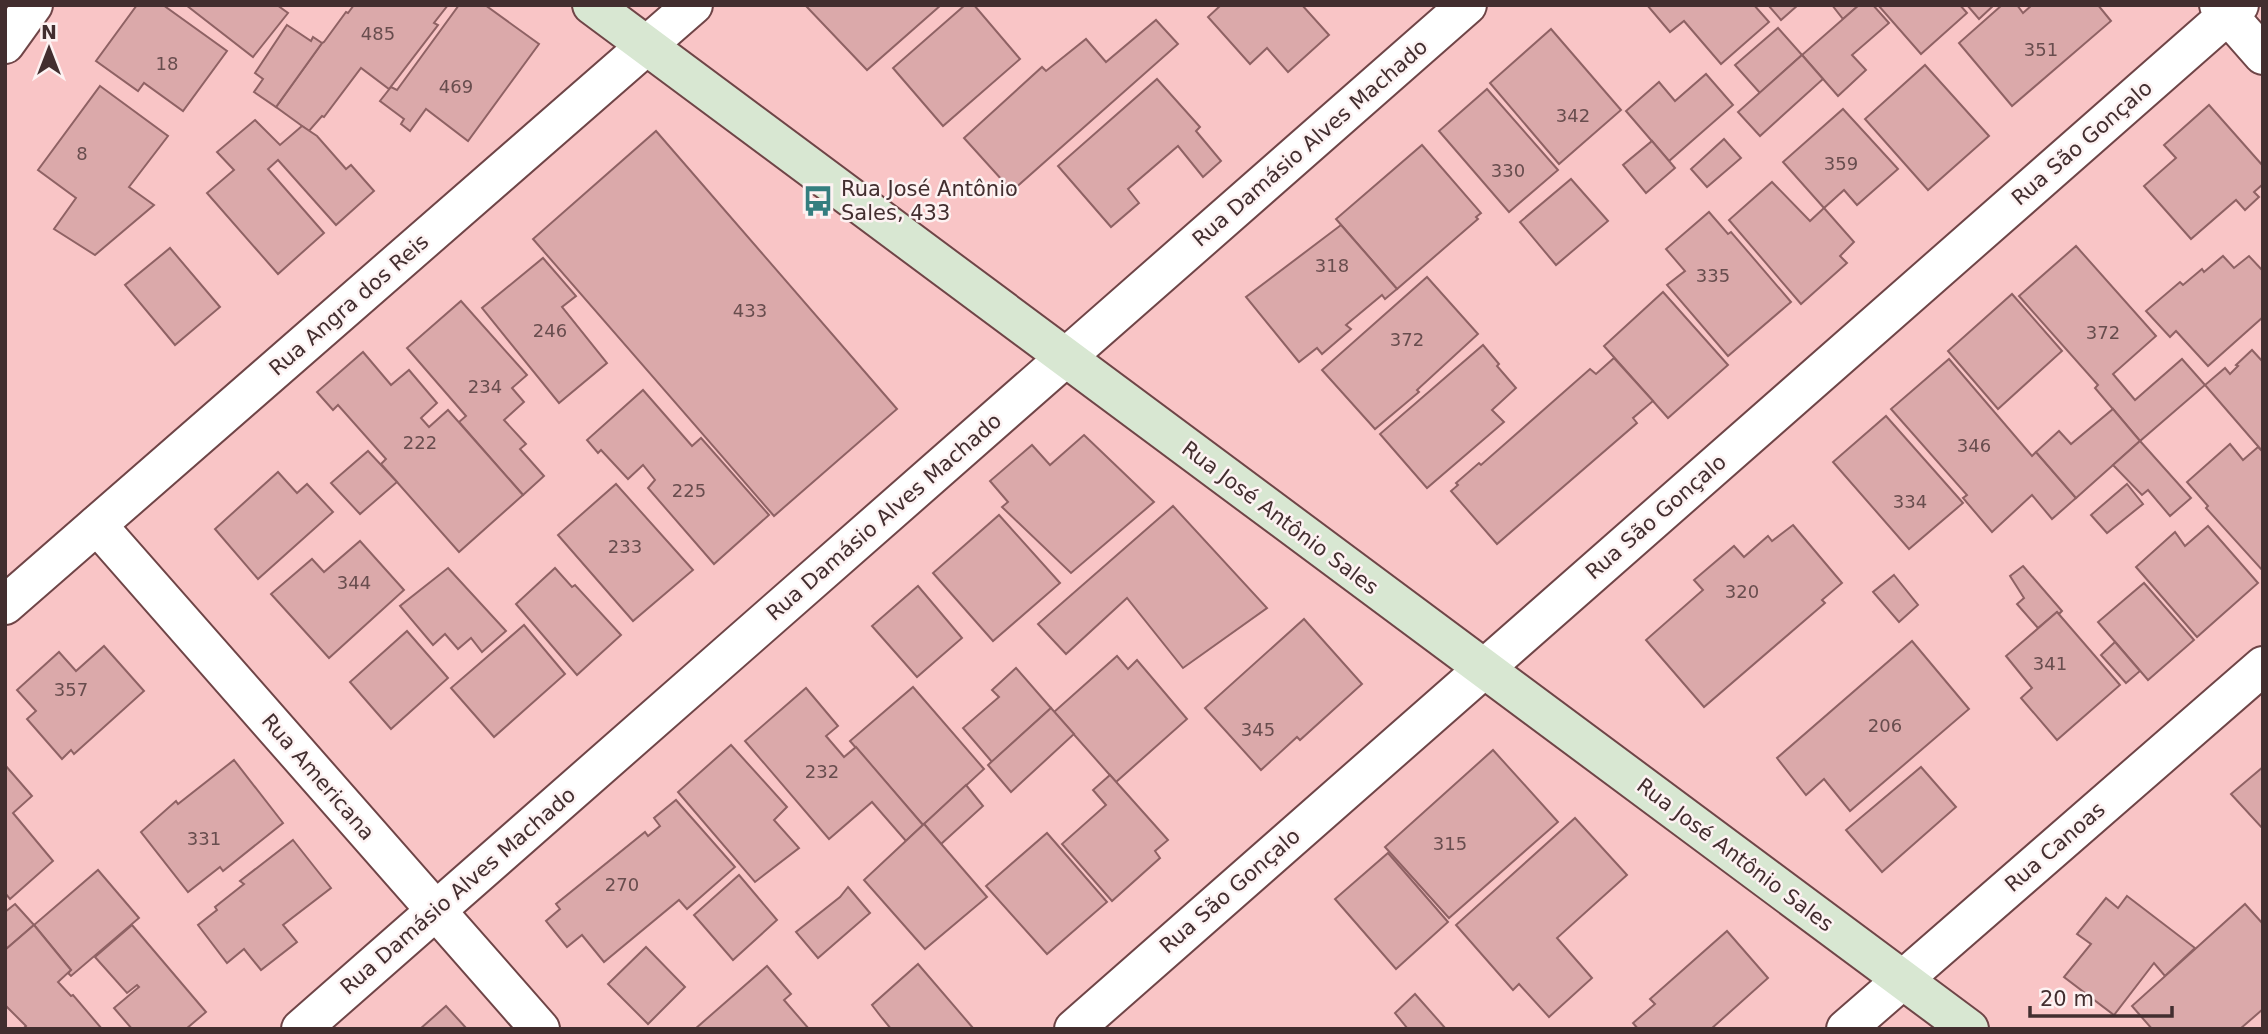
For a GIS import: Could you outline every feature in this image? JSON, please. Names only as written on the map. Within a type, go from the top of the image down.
[{"type":"street","points":[[5,44],[33,5]]},
{"type":"street","name":"Rua José Antônio Sales","points":[[593,5],[1969,1029]]},
{"type":"street","name":"Rua Angra dos Reis","points":[[5,605],[693,5]]},
{"type":"street","name":"Rua Damásio Alves Machado","points":[[301,1029],[1467,5]]},
{"type":"street","points":[[2228,9],[2263,55]]},
{"type":"street","name":"Rua São Gonçalo","points":[[1074,1029],[2228,9]]},
{"type":"street","name":"Rua Americana","points":[[97,525],[540,1029]]},
{"type":"street","name":"Rua Canoas","points":[[1846,1029],[2263,666]]},
{"type":"building","points":[[137,5],[163,5],[227,51],[183,111],[144,83],[138,91],[96,61]]},
{"type":"building","points":[[186,5],[277,5],[288,13],[253,57]]},
{"type":"building","points":[[354,5],[448,5],[434,23],[438,25],[389,89],[361,68],[324,117],[309,131],[276,107],[322,43]]},
{"type":"building","points":[[459,5],[485,5],[539,44],[468,141],[426,109],[410,131],[401,124],[404,119],[380,101],[391,87],[397,90]]},
{"type":"building","points":[[805,5],[941,5],[867,70]]},
{"type":"building","points":[[965,5],[974,5],[1020,59],[943,126],[893,68]]},
{"type":"building","points":[[1221,5],[1302,5],[1329,35],[1288,72],[1267,48],[1250,64],[1208,17]]},
{"type":"building","points":[[1647,5],[1754,5],[1769,22],[1721,64],[1684,21],[1670,32]]},
{"type":"building","points":[[1768,5],[1798,5],[1781,20]]},
{"type":"building","points":[[1832,5],[1859,5],[1843,19]]},
{"type":"building","points":[[1859,5],[1873,5],[1889,23],[1852,55],[1866,70],[1838,96],[1802,55]]},
{"type":"building","points":[[1878,5],[1960,5],[1967,13],[1921,54]]},
{"type":"building","points":[[1967,5],[1994,5],[1979,19]]},
{"type":"building","points":[[2002,5],[2017,5],[2023,13],[2032,5],[2098,5],[2111,21],[2012,106],[1959,43]]},
{"type":"building","points":[[1156,20],[1178,44],[1012,191],[964,138],[1042,67],[1046,71],[1086,39],[1106,62]]},
{"type":"building","points":[[287,25],[311,41],[313,37],[322,43],[276,107],[254,92],[263,79],[255,73]]},
{"type":"building","points":[[1778,28],[1802,55],[1760,93],[1735,65]]},
{"type":"building","points":[[1551,29],[1621,110],[1559,164],[1490,83]]},
{"type":"building","points":[[1802,55],[1823,79],[1760,136],[1738,112]]},
{"type":"building","points":[[1925,65],[1989,136],[1928,190],[1865,119]]},
{"type":"building","points":[[1706,74],[1733,105],[1669,161],[1626,111],[1659,82],[1675,101]]},
{"type":"building","points":[[1157,79],[1200,127],[1196,131],[1221,161],[1203,177],[1178,146],[1128,189],[1139,203],[1111,227],[1058,166]]},
{"type":"building","points":[[100,86],[168,136],[129,187],[154,205],[95,255],[54,229],[76,198],[38,170]]},
{"type":"building","points":[[1487,89],[1558,170],[1509,212],[1439,131]]},
{"type":"building","points":[[2209,105],[2263,166],[2263,184],[2254,192],[2259,197],[2245,210],[2236,200],[2191,239],[2144,186],[2176,158],[2164,145]]},
{"type":"building","points":[[1843,109],[1898,169],[1857,205],[1844,190],[1824,208],[1783,162]]},
{"type":"building","points":[[255,120],[280,145],[302,126],[317,136],[346,169],[351,165],[374,191],[336,225],[278,160],[268,169],[324,233],[278,274],[207,193],[234,170],[217,152]]},
{"type":"building","points":[[656,131],[897,409],[774,516],[533,239]]},
{"type":"building","points":[[1724,139],[1741,158],[1707,187],[1691,169]]},
{"type":"building","points":[[1652,141],[1675,168],[1646,193],[1623,165]]},
{"type":"building","points":[[1422,145],[1481,213],[1476,217],[1478,219],[1397,289],[1336,219]]},
{"type":"building","points":[[1571,179],[1608,221],[1556,265],[1520,222]]},
{"type":"building","points":[[1772,182],[1810,221],[1824,208],[1854,242],[1840,256],[1847,263],[1801,304],[1729,220]]},
{"type":"building","points":[[1709,212],[1728,234],[1731,232],[1791,302],[1728,356],[1667,285],[1685,271],[1666,249]]},
{"type":"building","points":[[1341,225],[1397,289],[1385,299],[1382,295],[1346,325],[1351,329],[1322,354],[1317,348],[1299,362],[1246,297]]},
{"type":"building","points":[[2076,246],[2156,336],[2113,374],[2135,400],[2182,359],[2205,385],[2140,441],[2095,388],[2098,385],[2019,296]]},
{"type":"building","points":[[170,248],[220,307],[175,345],[125,285]]},
{"type":"building","points":[[2223,256],[2234,268],[2249,256],[2263,271],[2263,317],[2208,366],[2176,331],[2170,337],[2146,311],[2180,282],[2183,285]]},
{"type":"building","points":[[543,258],[576,296],[562,307],[607,363],[559,403],[482,308]]},
{"type":"building","points":[[1427,277],[1478,334],[1417,390],[1419,392],[1375,429],[1322,370]]},
{"type":"building","points":[[1663,292],[1728,365],[1668,418],[1604,346]]},
{"type":"building","points":[[2012,294],[2062,351],[1998,409],[1948,351]]},
{"type":"building","points":[[461,301],[527,375],[512,388],[524,402],[504,420],[526,444],[520,449],[544,476],[523,495],[459,422],[466,416],[407,348]]},
{"type":"building","points":[[1483,345],[1516,388],[1492,410],[1504,422],[1427,488],[1380,434]]},
{"type":"building","points":[[2252,350],[2263,362],[2263,452],[2205,385],[2225,368],[2230,374]]},
{"type":"building","points":[[363,352],[391,385],[409,370],[437,403],[421,418],[429,427],[448,410],[523,495],[459,552],[381,464],[386,459],[338,405],[333,410],[317,392]]},
{"type":"building","points":[[1614,358],[1653,401],[1633,418],[1637,423],[1497,544],[1451,491],[1458,485],[1456,483],[1479,463],[1481,465],[1590,369],[1596,374]]},
{"type":"building","points":[[1949,359],[2032,456],[2036,452],[2076,498],[2052,519],[2032,495],[1992,532],[1963,498],[1967,495],[1891,409]]},
{"type":"building","points":[[643,390],[692,446],[701,438],[769,515],[714,564],[648,488],[655,480],[643,465],[628,479],[601,450],[598,453],[587,440]]},
{"type":"building","points":[[2113,409],[2140,441],[2076,498],[2036,452],[2059,431],[2071,444]]},
{"type":"building","points":[[1886,416],[1963,503],[1909,549],[1833,462]]},
{"type":"building","points":[[1084,435],[1154,502],[1071,573],[1002,507],[1008,502],[990,481],[1032,445],[1050,465]]},
{"type":"building","points":[[2140,441],[2191,498],[2170,516],[2148,490],[2142,495],[2113,465]]},
{"type":"building","points":[[2230,444],[2243,460],[2258,447],[2263,452],[2263,571],[2206,508],[2208,506],[2187,482]]},
{"type":"building","points":[[368,451],[397,482],[360,514],[331,483]]},
{"type":"building","points":[[278,472],[297,493],[307,484],[333,512],[258,579],[215,529]]},
{"type":"building","points":[[616,484],[693,570],[633,621],[558,535]]},
{"type":"building","points":[[2127,484],[2143,504],[2107,533],[2091,515]]},
{"type":"building","points":[[1173,506],[1267,608],[1183,668],[1127,598],[1066,654],[1038,624]]},
{"type":"building","points":[[999,515],[1060,583],[993,641],[933,573]]},
{"type":"building","points":[[1793,525],[1842,583],[1822,600],[1825,603],[1704,707],[1646,640],[1703,590],[1694,580],[1734,546],[1744,557],[1768,536],[1772,541]]},
{"type":"building","points":[[2208,526],[2258,583],[2197,637],[2136,567],[2175,532],[2185,546]]},
{"type":"building","points":[[360,541],[404,590],[329,658],[271,594],[312,559],[324,572]]},
{"type":"building","points":[[2023,566],[2062,611],[2038,628],[2017,604],[2024,598],[2010,576]]},
{"type":"building","points":[[448,568],[506,631],[482,652],[471,638],[458,649],[445,634],[433,645],[400,606]]},
{"type":"building","points":[[555,568],[572,587],[575,585],[621,635],[577,675],[516,604]]},
{"type":"building","points":[[1894,575],[1918,605],[1899,622],[1873,592]]},
{"type":"building","points":[[2144,583],[2194,640],[2148,680],[2098,622]]},
{"type":"building","points":[[918,586],[962,638],[917,677],[872,626]]},
{"type":"building","points":[[2057,612],[2120,685],[2057,740],[2021,698],[2032,688],[2006,656]]},
{"type":"building","points":[[1304,619],[1362,684],[1300,740],[1297,737],[1261,770],[1205,708]]},
{"type":"building","points":[[524,625],[565,674],[494,737],[451,688]]},
{"type":"building","points":[[407,631],[448,678],[391,729],[350,682]]},
{"type":"building","points":[[1912,641],[1969,709],[1850,811],[1824,779],[1806,795],[1777,758]]},
{"type":"building","points":[[2115,642],[2140,671],[2126,683],[2101,655]]},
{"type":"building","points":[[104,646],[144,691],[74,754],[71,750],[62,759],[27,719],[36,711],[17,690],[59,652],[76,671]]},
{"type":"building","points":[[1117,656],[1128,669],[1137,660],[1187,719],[1116,782],[1054,712]]},
{"type":"building","points":[[1016,668],[1051,708],[992,762],[963,728],[999,697],[992,690]]},
{"type":"building","points":[[913,687],[984,769],[923,825],[850,741]]},
{"type":"building","points":[[806,688],[838,726],[826,736],[844,757],[856,747],[923,825],[906,841],[872,802],[829,839],[745,741]]},
{"type":"building","points":[[1051,708],[1074,734],[1011,792],[988,765]]},
{"type":"building","points":[[731,745],[787,807],[774,820],[799,848],[755,882],[678,792]]},
{"type":"building","points":[[1493,750],[1558,822],[1449,918],[1385,847]]},
{"type":"building","points":[[234,760],[283,823],[223,871],[220,867],[188,892],[141,832],[176,801],[178,804]]},
{"type":"building","points":[[5,765],[32,796],[13,813],[53,861],[10,899],[5,893]]},
{"type":"building","points":[[1921,767],[1956,807],[1882,872],[1846,830]]},
{"type":"building","points":[[2263,767],[2263,829],[2231,794]]},
{"type":"building","points":[[1110,775],[1168,840],[1155,851],[1160,858],[1112,901],[1062,844],[1106,805],[1093,790]]},
{"type":"building","points":[[966,785],[983,806],[941,844],[924,824]]},
{"type":"building","points":[[676,800],[735,867],[687,909],[679,900],[604,962],[582,935],[567,947],[546,921],[560,909],[556,904],[645,832],[648,836],[660,826],[654,818]]},
{"type":"building","points":[[1575,818],[1627,875],[1557,938],[1592,978],[1549,1017],[1519,984],[1513,990],[1456,925]]},
{"type":"building","points":[[924,824],[987,897],[925,949],[864,880]]},
{"type":"building","points":[[1047,833],[1107,902],[1047,954],[986,886]]},
{"type":"building","points":[[293,840],[331,888],[283,925],[297,942],[261,970],[244,949],[227,963],[198,925],[217,910],[215,907],[244,884],[240,881]]},
{"type":"building","points":[[1388,853],[1448,922],[1396,969],[1335,899]]},
{"type":"building","points":[[98,870],[139,918],[71,976],[68,973],[71,970],[34,925]]},
{"type":"building","points":[[739,875],[777,920],[733,960],[694,915]]},
{"type":"building","points":[[848,887],[870,913],[818,958],[796,932],[840,897]]},
{"type":"building","points":[[2127,896],[2195,948],[2165,976],[2154,963],[2114,1015],[2064,977],[2091,944],[2077,934],[2106,898],[2118,908]]},
{"type":"building","points":[[15,904],[34,925],[5,950],[5,912]]},
{"type":"building","points":[[2245,904],[2263,924],[2263,1009],[2240,1029],[2152,1029],[2132,1006]]},
{"type":"building","points":[[34,925],[71,970],[58,982],[102,1029],[23,1029],[26,1026],[5,1005],[5,950]]},
{"type":"building","points":[[132,925],[206,1012],[186,1029],[132,1029],[114,1008],[139,987],[137,985],[127,993],[95,957]]},
{"type":"building","points":[[1727,931],[1768,978],[1711,1029],[1638,1029],[1633,1023],[1655,1004],[1650,999]]},
{"type":"building","points":[[646,947],[685,987],[648,1024],[608,984]]},
{"type":"building","points":[[918,964],[972,1029],[891,1029],[872,1005]]},
{"type":"building","points":[[767,966],[791,994],[784,1000],[809,1029],[695,1029]]},
{"type":"building","points":[[1415,994],[1446,1029],[1406,1029],[1395,1013]]},
{"type":"building","points":[[446,1006],[467,1029],[420,1029]]},
{"type":"place","name":"Rua José Antônio Sales, 433","points":[[818,201]]}]
